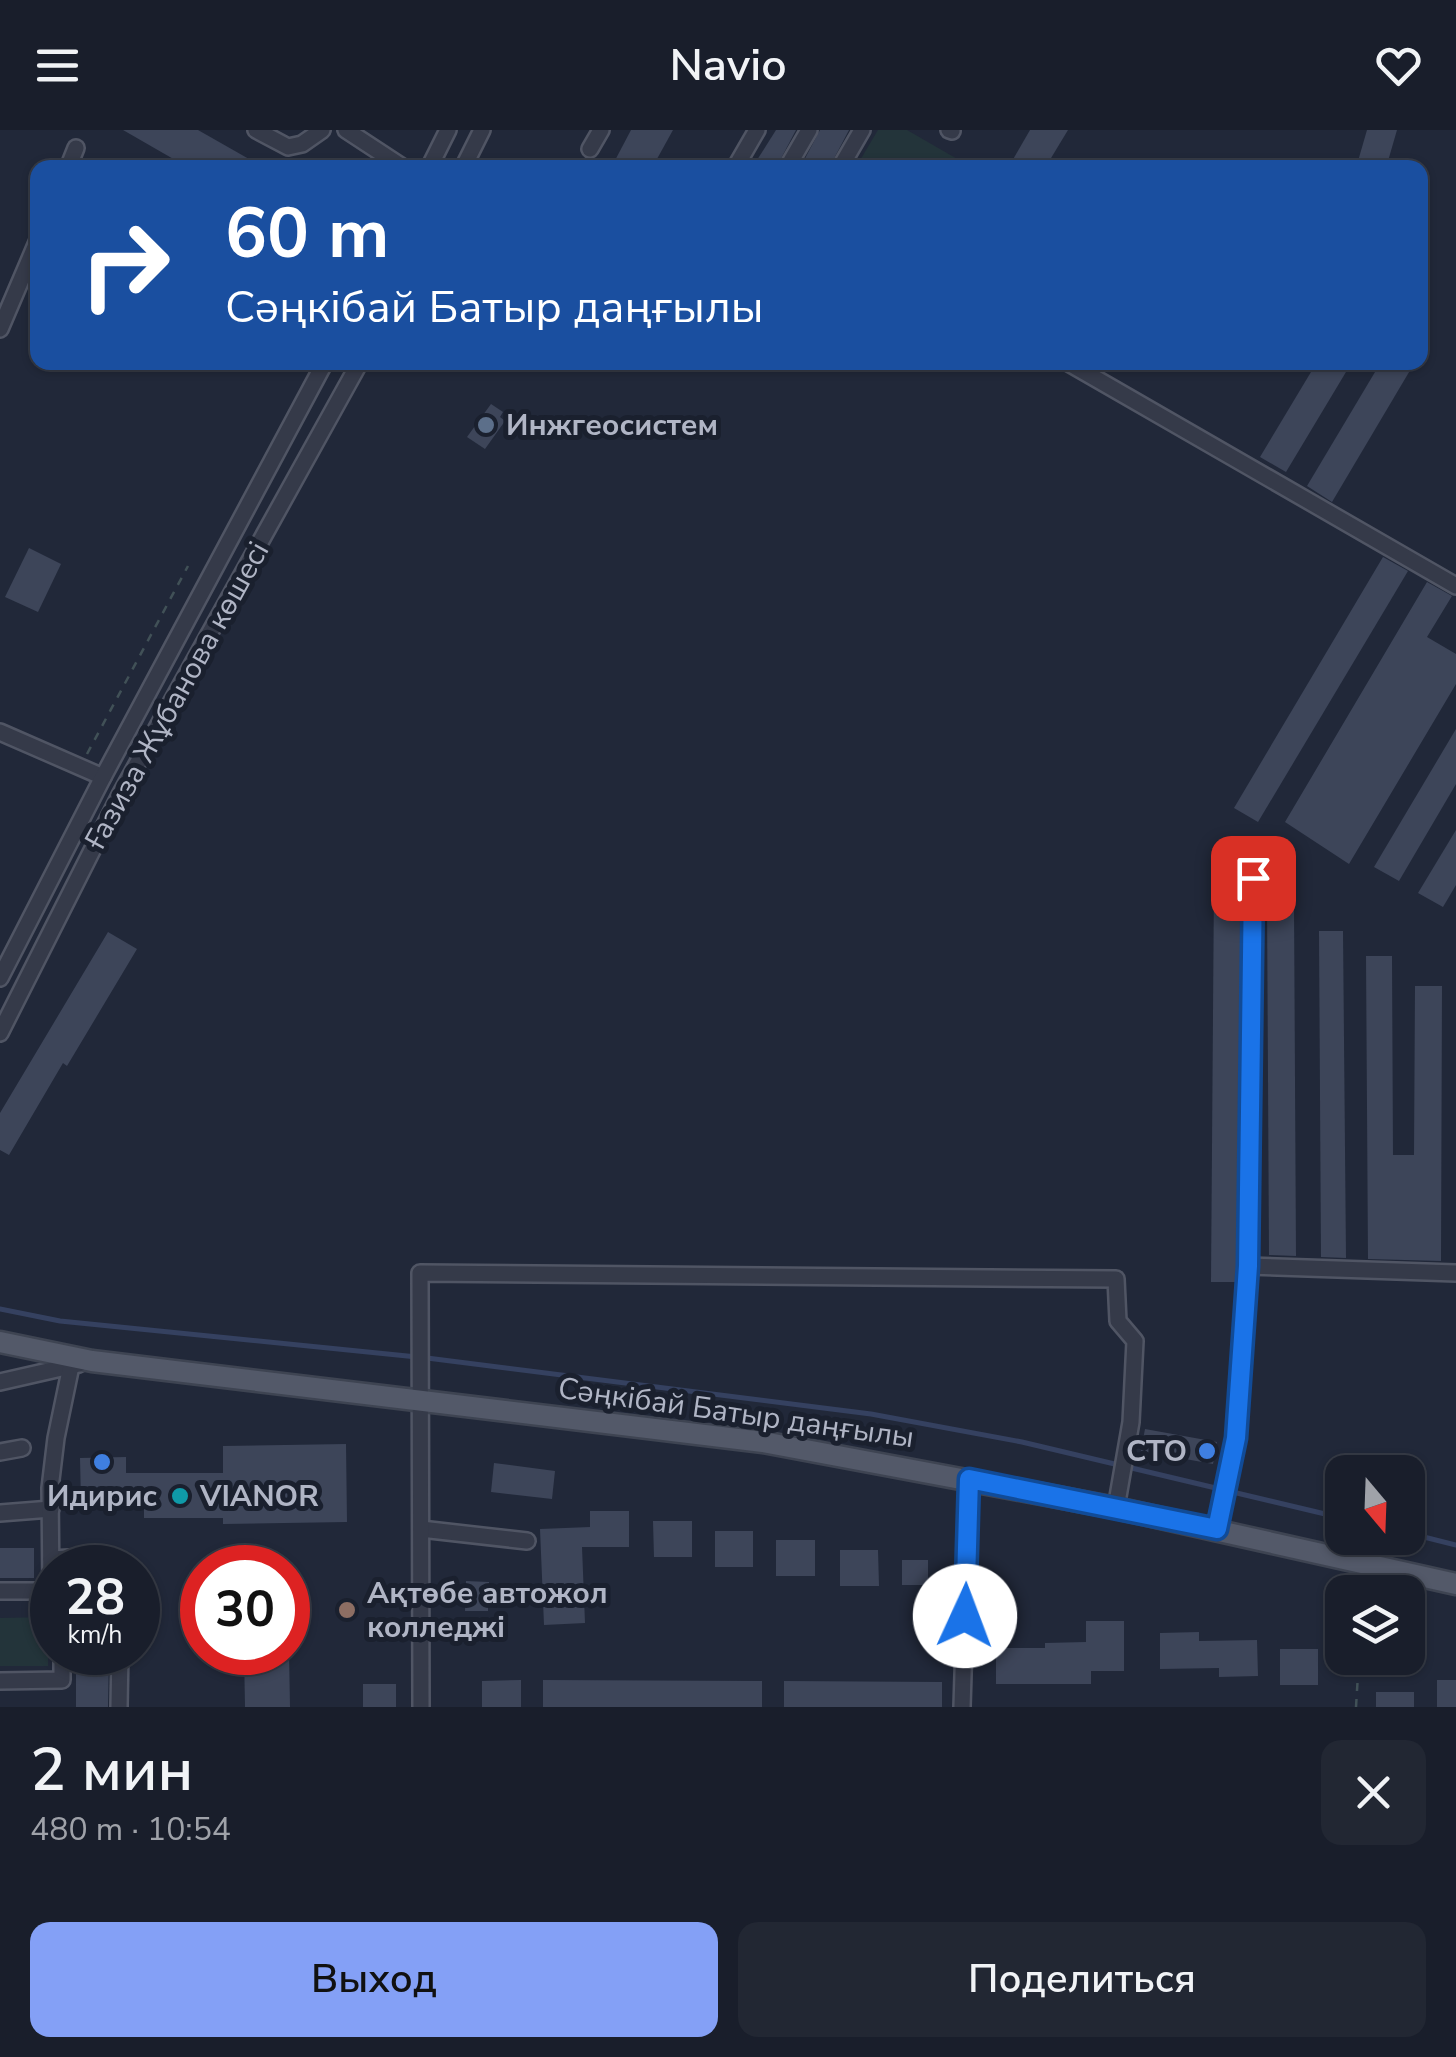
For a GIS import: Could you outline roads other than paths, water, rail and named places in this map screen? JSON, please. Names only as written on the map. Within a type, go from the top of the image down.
[{"type":"main road","name":"Сәңкібай Батыр даңғылы","points":[[0,1342],[82,1364],[763,1442],[1116,1508],[1456,1584]]},
{"type":"street","points":[[256,130],[288,147],[297,137],[322,130]]},
{"type":"street","points":[[346,130],[392,160]]},
{"type":"street","points":[[433,160],[448,130]]},
{"type":"street","points":[[467,160],[482,130]]},
{"type":"street","points":[[590,149],[601,130]]},
{"type":"street","points":[[740,160],[758,130]]},
{"type":"street","points":[[792,160],[809,130]]},
{"type":"street","points":[[845,160],[862,130]]},
{"type":"street","points":[[71,160],[76,148]]},
{"type":"street","points":[[0,329],[30,259]]},
{"type":"street","name":"Ғазиза Жұбанова көшесі","points":[[0,978],[102,776],[321,370]]},
{"type":"street","name":"Ғазиза Жұбанова көшесі","points":[[0,1033],[121,793],[356,370]]},
{"type":"street","points":[[1081,370],[1456,586]]},
{"type":"street","points":[[0,732],[102,776]]},
{"type":"street","points":[[1217,1529],[1236,1438],[1248,1266],[1253,878]]},
{"type":"street","points":[[1248,1266],[1456,1273]]},
{"type":"street","points":[[421,1707],[420,1273],[1116,1280],[1118,1322],[1135,1342],[1131,1422],[1116,1508]]},
{"type":"street","points":[[0,1382],[82,1364]]},
{"type":"street","points":[[51,1545],[56,1438],[82,1364]]},
{"type":"street","points":[[0,1452],[22,1448]]},
{"type":"street","points":[[962,1707],[969,1479]]},
{"type":"street","points":[[0,1513],[50,1509]]},
{"type":"street","points":[[421,1529],[527,1541]]},
{"type":"street","points":[[0,1591],[30,1590]]},
{"type":"street","points":[[0,1681],[62,1680],[62,1675]]},
{"type":"street","points":[[119,1707],[120,1675]]},
{"type":"waterway","points":[[0,1309],[60,1321],[427,1358],[871,1414],[1022,1442],[1325,1514]]},
{"type":"waterway","points":[[1425,1537],[1456,1545]]},
{"type":"place","name":"Инжгеосистем","points":[[486,425]]},
{"type":"place","name":"СТО","points":[[1207,1451]]},
{"type":"place","name":"Идирис","points":[[102,1462]]},
{"type":"place","name":"VIANOR","points":[[180,1496]]},
{"type":"place","name":"Ақтөбе автожол колледжі","points":[[347,1610]]}]
